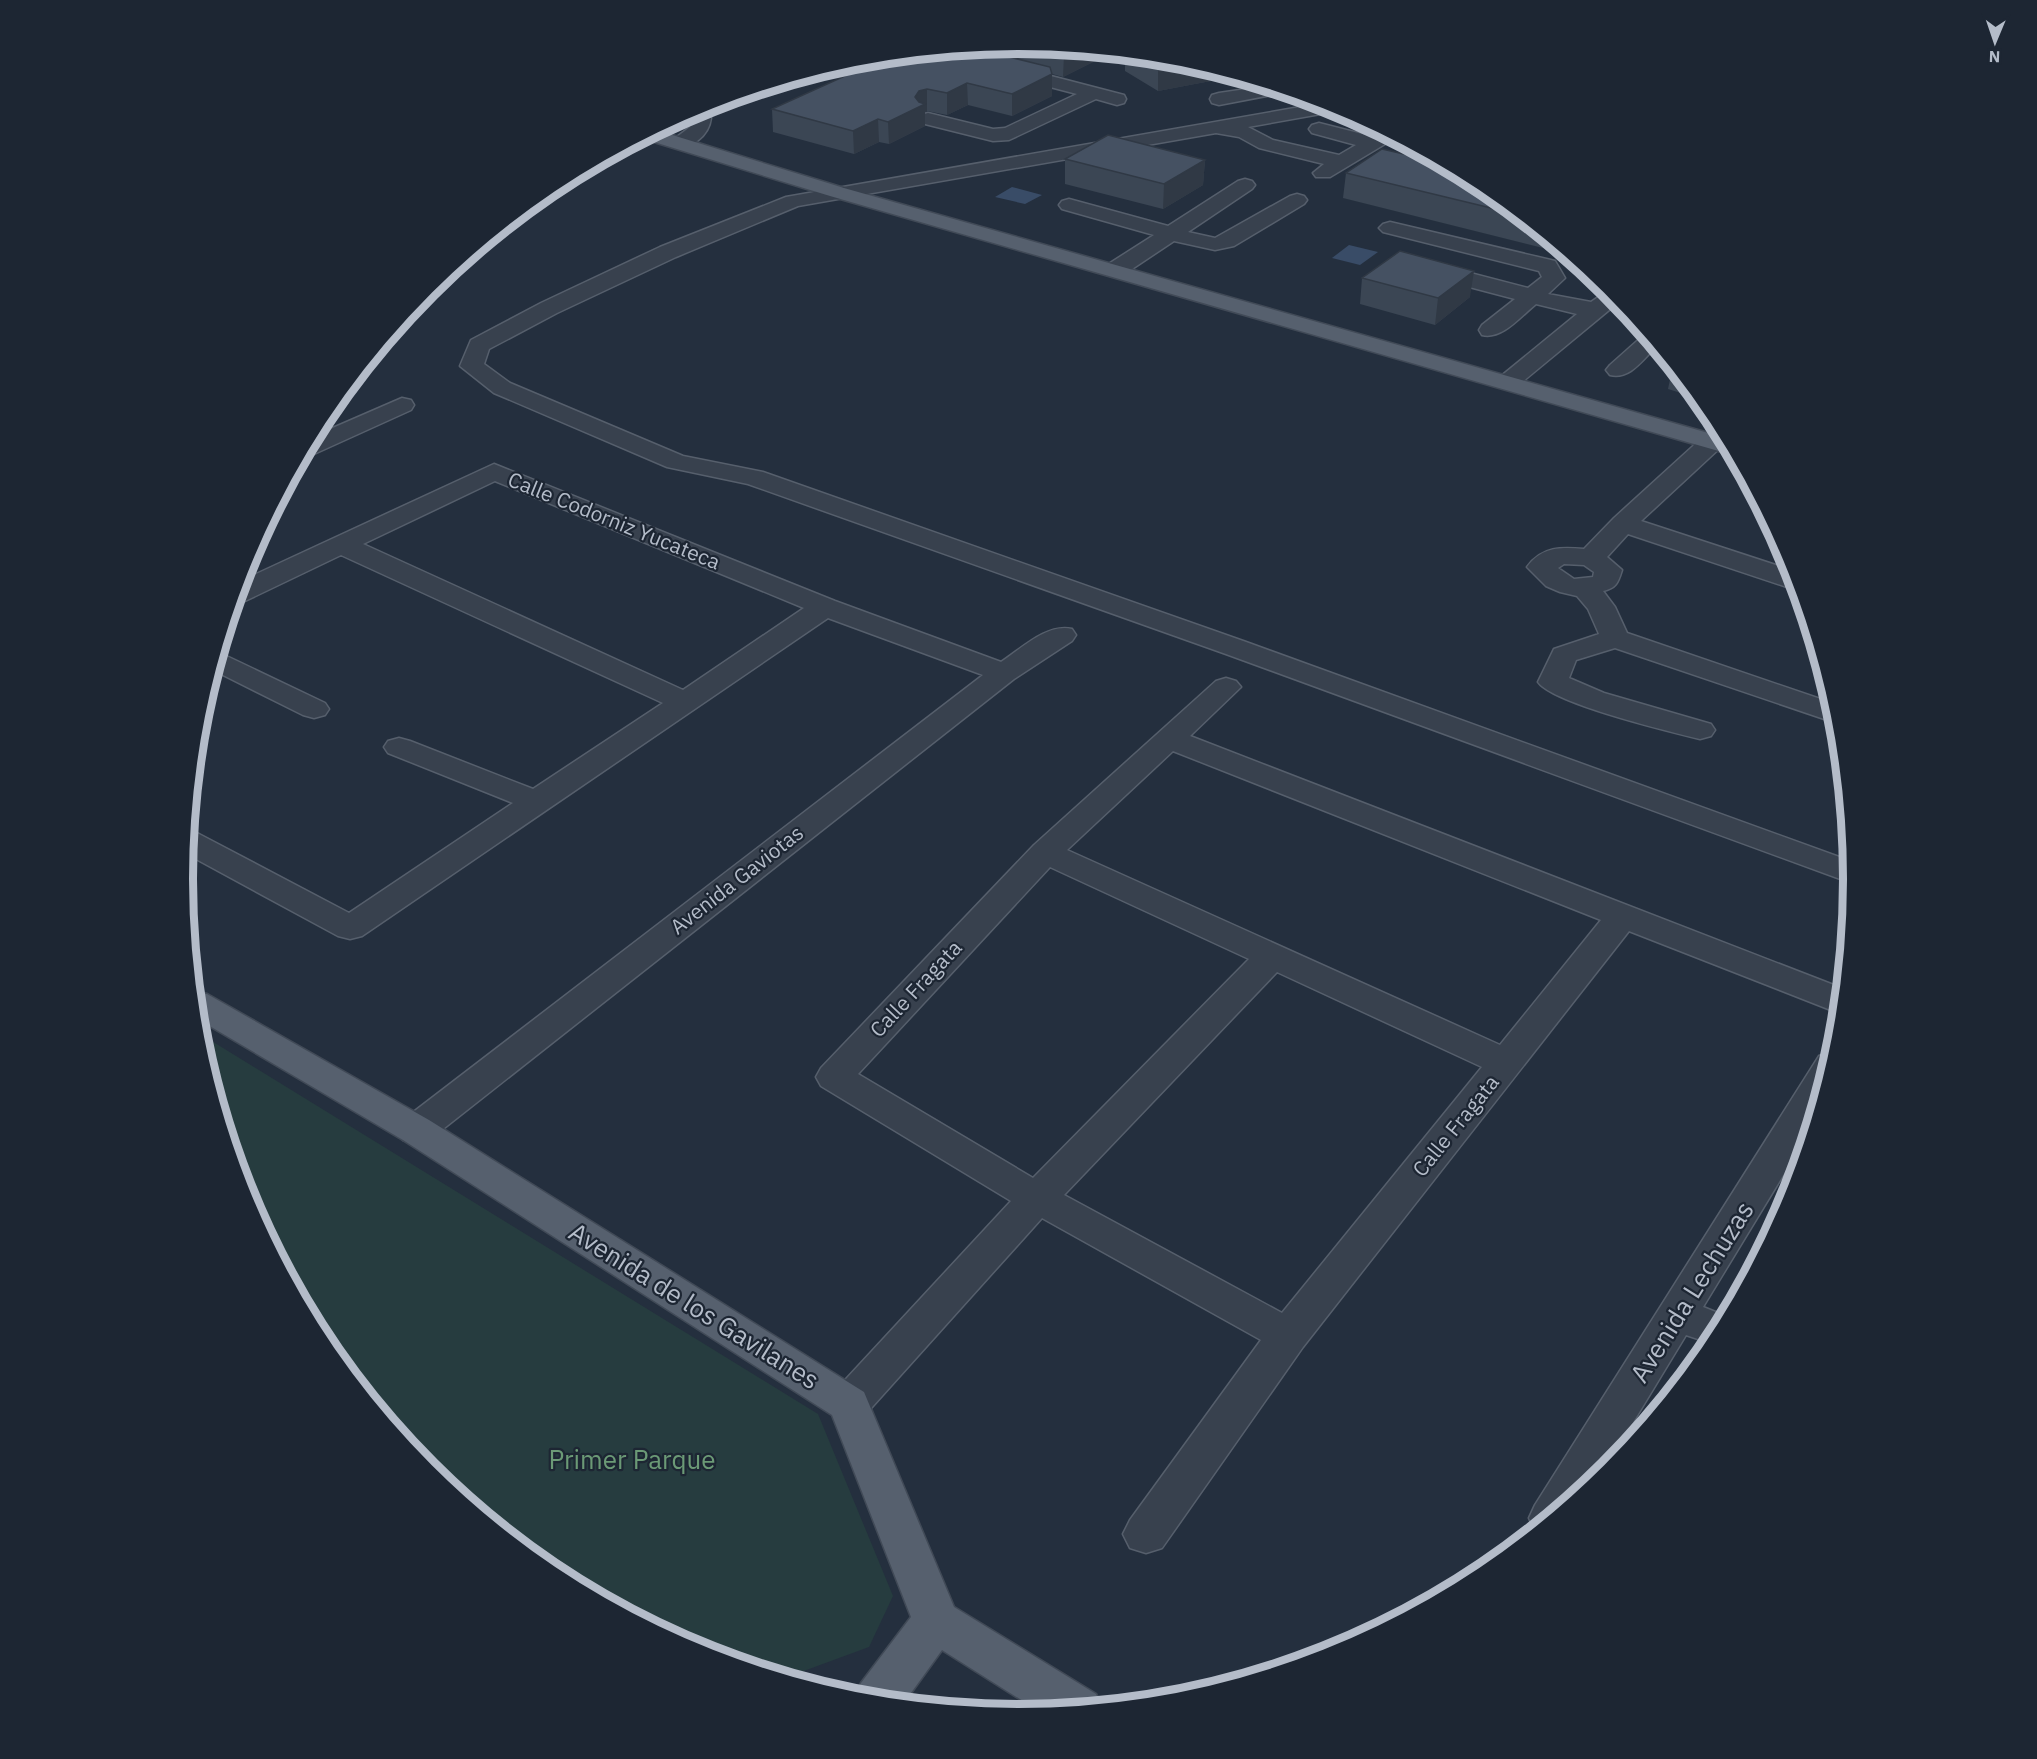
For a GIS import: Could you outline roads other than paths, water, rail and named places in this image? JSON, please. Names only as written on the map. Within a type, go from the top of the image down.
[{"type":"main road","points":[[667,133],[837,192],[1122,265],[1516,376],[1714,436]]},
{"type":"main road","points":[[660,136],[684,140],[869,187],[1122,265]]},
{"type":"main road","name":"Avenida de los Gavilanes","points":[[203,1007],[416,1130],[849,1404]]},
{"type":"main road","points":[[849,1404],[936,1621],[1068,1703]]},
{"type":"main road","points":[[883,1693],[936,1621]]},
{"type":"street","points":[[956,57],[1117,99]]},
{"type":"street","points":[[1219,99],[1264,92]]},
{"type":"street","points":[[928,119],[993,135],[1009,134],[1094,93]]},
{"type":"street","points":[[1315,110],[793,201],[668,252],[549,308],[479,345],[472,366],[502,388],[676,462],[754,477],[1258,656],[1844,870]]},
{"type":"street","points":[[684,140],[701,125],[701,118]]},
{"type":"street","points":[[1206,128],[1230,128],[1244,132],[1266,144],[1342,162]]},
{"type":"street","points":[[1319,129],[1381,138]]},
{"type":"street","points":[[1322,174],[1381,138]]},
{"type":"street","points":[[1122,265],[1245,185]]},
{"type":"street","points":[[1069,205],[1202,243],[1215,244],[1226,241],[1297,200]]},
{"type":"street","points":[[1390,228],[1547,266],[1554,278],[1490,330]]},
{"type":"street","points":[[1411,265],[1533,295],[1604,303]]},
{"type":"street","points":[[1516,376],[1604,303]]},
{"type":"street","points":[[1618,370],[1646,344]]},
{"type":"street","points":[[319,443],[402,405]]},
{"type":"street","points":[[1591,558],[1623,524],[1717,441]]},
{"type":"street","name":"Calle Codorniz Yucateca","points":[[246,590],[494,472],[825,607],[1004,673]]},
{"type":"street","points":[[1623,524],[1786,577]]},
{"type":"street","points":[[340,544],[686,702]]},
{"type":"street","points":[[1559,555],[1591,558],[1608,570],[1605,582],[1586,589],[1555,582],[1541,567],[1559,555]]},
{"type":"street","points":[[1586,589],[1601,607],[1615,638]]},
{"type":"street","points":[[194,844],[350,928],[825,607]]},
{"type":"street","name":"Avenida Gaviotas","points":[[416,1130],[1004,673],[1062,635]]},
{"type":"street","points":[[1700,730],[1594,699],[1553,682],[1564,655],[1615,638],[1827,712]]},
{"type":"street","points":[[222,663],[314,709]]},
{"type":"street","name":"Calle Fragata","points":[[1226,687],[1045,852],[834,1077],[1037,1198],[1288,1335]]},
{"type":"street","points":[[1169,739],[1835,999]]},
{"type":"street","points":[[399,747],[537,802]]},
{"type":"street","points":[[1045,852],[1506,1063]]},
{"type":"street","name":"Calle Fragata","points":[[1146,1534],[1288,1335],[1623,916]]},
{"type":"street","points":[[849,1404],[1037,1198],[1272,956]]},
{"type":"street","name":"Avenida Lechuzas","points":[[1561,1501],[1817,1090]]},
{"type":"street","points":[[1678,1314],[1711,1328]]},
{"type":"water","points":[[1012,187],[1042,195],[1025,204],[995,197]]},
{"type":"water","points":[[1349,245],[1378,252],[1360,265],[1332,258]]},
{"type":"park label","name":"Primer Parque","points":[[632,1460]]}]
